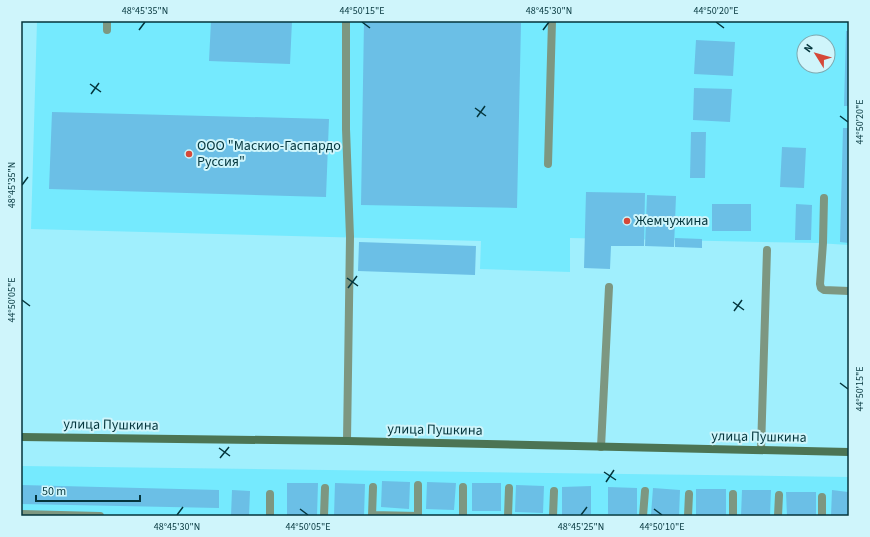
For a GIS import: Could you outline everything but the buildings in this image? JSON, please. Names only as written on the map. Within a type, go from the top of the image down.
[{"type":"main road","name":"улица Пушкина","points":[[21,437],[347,441],[849,452]]},
{"type":"lane","points":[[346,21],[346,129],[350,237],[347,441]]},
{"type":"lane","points":[[548,164],[552,21]]},
{"type":"lane","points":[[824,198],[821,288],[824,290],[849,291]]},
{"type":"lane","points":[[760,450],[767,250]]},
{"type":"lane","points":[[601,447],[609,287]]},
{"type":"lane","points":[[373,487],[372,516],[418,516],[418,485]]},
{"type":"lane","points":[[463,516],[464,487]]},
{"type":"lane","points":[[324,516],[325,488]]},
{"type":"lane","points":[[508,488],[508,516]]},
{"type":"lane","points":[[553,516],[554,491]]},
{"type":"lane","points":[[643,516],[645,491]]},
{"type":"lane","points":[[270,494],[270,516]]},
{"type":"lane","points":[[688,516],[689,494]]},
{"type":"lane","points":[[733,494],[733,516]]},
{"type":"lane","points":[[778,516],[779,495]]},
{"type":"lane","points":[[822,497],[822,516]]},
{"type":"lane","points":[[21,514],[100,516]]},
{"type":"shaded area","points":[[37,21],[849,21],[849,245],[570,238],[570,272],[480,269],[481,241],[31,229]]},
{"type":"shaded area","points":[[21,466],[849,477],[849,516],[21,516]]},
{"type":"place","name":"ООО \"Маскио-Гаспардо Руссия\"","points":[[189,154]]},
{"type":"place","name":"Жемчужина","points":[[627,221]]}]
